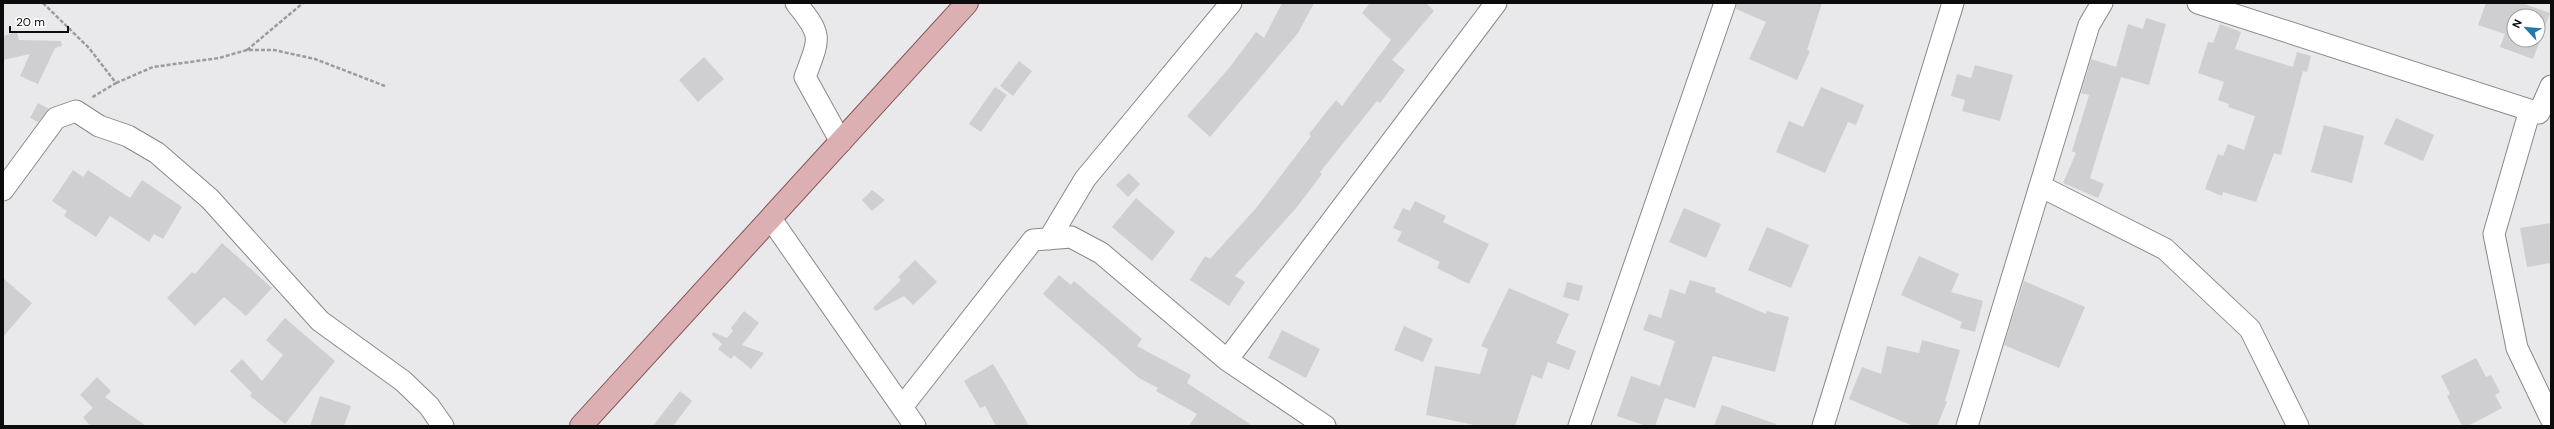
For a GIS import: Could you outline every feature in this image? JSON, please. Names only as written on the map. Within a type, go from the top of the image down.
[{"type":"main road","points":[[581,426],[968,3]]},
{"type":"street","points":[[796,3],[815,26],[816,46],[805,77],[841,142]]},
{"type":"street","points":[[1049,239],[1085,179],[1231,3]]},
{"type":"street","points":[[1227,360],[1496,3]]},
{"type":"street","points":[[1579,426],[1726,3]]},
{"type":"street","points":[[1823,426],[1953,3]]},
{"type":"street","points":[[1967,426],[2089,25],[2102,3]]},
{"type":"street","points":[[2198,3],[2539,113],[2551,86]]},
{"type":"street","points":[[2530,110],[2494,234],[2517,348],[2551,419]]},
{"type":"street","points":[[3,190],[56,118],[76,111],[99,126],[128,136],[157,153],[210,199],[320,321],[403,382],[430,406],[443,426]]},
{"type":"street","points":[[2040,186],[2165,249],[2250,328],[2298,426]]},
{"type":"street","points":[[771,219],[915,426]]},
{"type":"street","points":[[902,407],[1033,240],[1071,237],[1101,253],[1227,360],[1325,426]]},
{"type":"path","points":[[43,3],[89,48],[116,83]]},
{"type":"path","points":[[247,50],[304,3]]},
{"type":"path","points":[[76,111],[93,97],[116,83],[153,67],[219,58],[247,50],[274,50],[315,59],[385,86]]},
{"type":"building","points":[[1282,3],[1314,3],[1298,33],[1210,137],[1187,116],[1230,67],[1256,32],[1264,38]]},
{"type":"building","points":[[1370,3],[1426,3],[1434,11],[1392,60],[1405,70],[1380,103],[1377,101],[1320,172],[1322,174],[1297,207],[1235,276],[1245,282],[1229,306],[1190,280],[1205,256],[1210,259],[1257,207],[1311,136],[1309,134],[1336,100],[1342,106],[1391,40],[1362,13]]},
{"type":"building","points":[[1737,3],[1822,3],[1807,50],[1810,51],[1797,80],[1749,59],[1766,22],[1736,9]]},
{"type":"building","points":[[2486,3],[2522,3],[2536,8],[2506,8],[2506,48],[2537,48],[2533,59],[2500,47],[2505,34],[2478,25]]},
{"type":"building","points":[[2546,12],[2550,13],[2546,24]]},
{"type":"building","points":[[2146,18],[2166,24],[2149,85],[2121,77],[2090,178],[2104,184],[2098,198],[2063,183],[2076,153],[2072,151],[2089,95],[2081,93],[2091,59],[2116,67],[2128,24],[2143,29]]},
{"type":"building","points":[[2220,24],[2241,32],[2235,49],[2293,67],[2297,52],[2311,56],[2307,72],[2303,71],[2281,155],[2274,153],[2256,202],[2223,192],[2222,196],[2205,189],[2218,154],[2223,156],[2228,144],[2244,150],[2255,116],[2228,107],[2229,104],[2218,100],[2224,82],[2198,73],[2208,42],[2213,43]]},
{"type":"building","points":[[17,32],[19,40],[61,41],[62,46],[55,48],[38,84],[20,76],[30,54],[3,60],[3,36]]},
{"type":"building","points":[[704,57],[724,79],[698,102],[679,80]]},
{"type":"building","points":[[1019,61],[1032,71],[1013,96],[1000,86]]},
{"type":"building","points":[[1975,65],[2013,75],[2000,121],[1962,111],[1965,100],[1951,96],[1957,74],[1971,78]]},
{"type":"building","points":[[995,87],[1007,95],[981,132],[969,124]]},
{"type":"building","points":[[1821,87],[1864,105],[1856,125],[1848,122],[1825,173],[1776,152],[1789,121],[1803,127]]},
{"type":"building","points":[[38,103],[49,109],[38,122],[30,118]]},
{"type":"building","points":[[2396,118],[2434,135],[2423,161],[2384,144]]},
{"type":"building","points":[[2324,125],[2364,136],[2352,183],[2311,172]]},
{"type":"building","points":[[73,170],[83,177],[88,170],[130,198],[142,180],[182,207],[163,239],[154,234],[149,242],[110,216],[96,237],[64,216],[67,211],[52,201]]},
{"type":"building","points":[[1129,173],[1140,184],[1128,197],[1116,185]]},
{"type":"building","points":[[872,190],[885,200],[872,211],[862,200]]},
{"type":"building","points":[[1136,198],[1175,232],[1152,261],[1112,227]]},
{"type":"building","points":[[1415,201],[1446,216],[1443,222],[1489,244],[1469,284],[1437,268],[1440,262],[1397,241],[1402,232],[1393,228],[1403,208],[1410,211]]},
{"type":"building","points":[[1684,208],[1721,224],[1706,258],[1669,242]]},
{"type":"building","points":[[2551,223],[2551,263],[2527,267],[2520,228]]},
{"type":"building","points":[[1767,227],[1809,245],[1791,288],[1748,270]]},
{"type":"building","points":[[222,243],[272,288],[246,316],[224,297],[195,326],[167,298],[192,272],[195,274]]},
{"type":"building","points":[[1919,256],[1959,274],[1951,292],[1983,301],[1975,332],[1960,328],[1962,322],[1901,295]]},
{"type":"building","points":[[915,260],[937,282],[913,305],[904,296],[876,311],[873,308],[901,280],[898,277]]},
{"type":"building","points":[[1059,275],[1071,285],[1074,281],[1142,339],[1137,346],[1191,375],[1187,383],[1253,426],[1189,426],[1197,414],[1156,391],[1158,388],[1139,378],[1043,294]]},
{"type":"building","points":[[3,278],[32,303],[3,337]]},
{"type":"building","points":[[1690,280],[1716,288],[1715,292],[1766,314],[1767,311],[1789,317],[1775,372],[1713,356],[1695,408],[1665,398],[1655,426],[1646,426],[1617,416],[1631,376],[1660,386],[1675,341],[1643,330],[1649,314],[1661,318],[1670,289],[1685,294]]},
{"type":"building","points":[[2024,281],[2085,307],[2059,368],[2004,345]]},
{"type":"building","points":[[1567,282],[1583,286],[1579,301],[1563,297]]},
{"type":"building","points":[[1509,288],[1569,314],[1556,343],[1576,351],[1569,370],[1548,362],[1542,379],[1532,375],[1515,426],[1479,426],[1426,415],[1435,366],[1480,374],[1488,349],[1481,346]]},
{"type":"building","points":[[744,311],[759,323],[742,345],[764,353],[751,369],[734,355],[731,359],[718,349],[722,344],[712,335],[713,332],[727,338],[733,331],[731,328]]},
{"type":"building","points":[[285,318],[335,361],[285,424],[250,396],[252,393],[230,371],[242,359],[262,381],[283,355],[266,340]]},
{"type":"building","points":[[1404,326],[1433,339],[1423,362],[1394,350]]},
{"type":"building","points":[[1282,330],[1320,349],[1306,378],[1268,358]]},
{"type":"building","points":[[1922,340],[1960,350],[1945,401],[1947,402],[1937,426],[1913,426],[1849,399],[1862,367],[1881,374],[1887,346],[1919,353]]},
{"type":"building","points":[[2476,358],[2486,377],[2491,375],[2500,392],[2495,395],[2502,408],[2468,426],[2462,426],[2447,396],[2450,394],[2441,376]]},
{"type":"building","points":[[993,364],[1029,426],[996,426],[985,406],[980,408],[964,381]]},
{"type":"building","points":[[97,377],[111,391],[105,397],[146,426],[90,426],[83,417],[93,408],[80,395]]},
{"type":"building","points":[[680,391],[692,401],[673,426],[653,426]]},
{"type":"building","points":[[320,396],[351,406],[344,426],[310,426]]},
{"type":"building","points":[[1722,405],[1776,424],[1776,426],[1714,426]]}]
